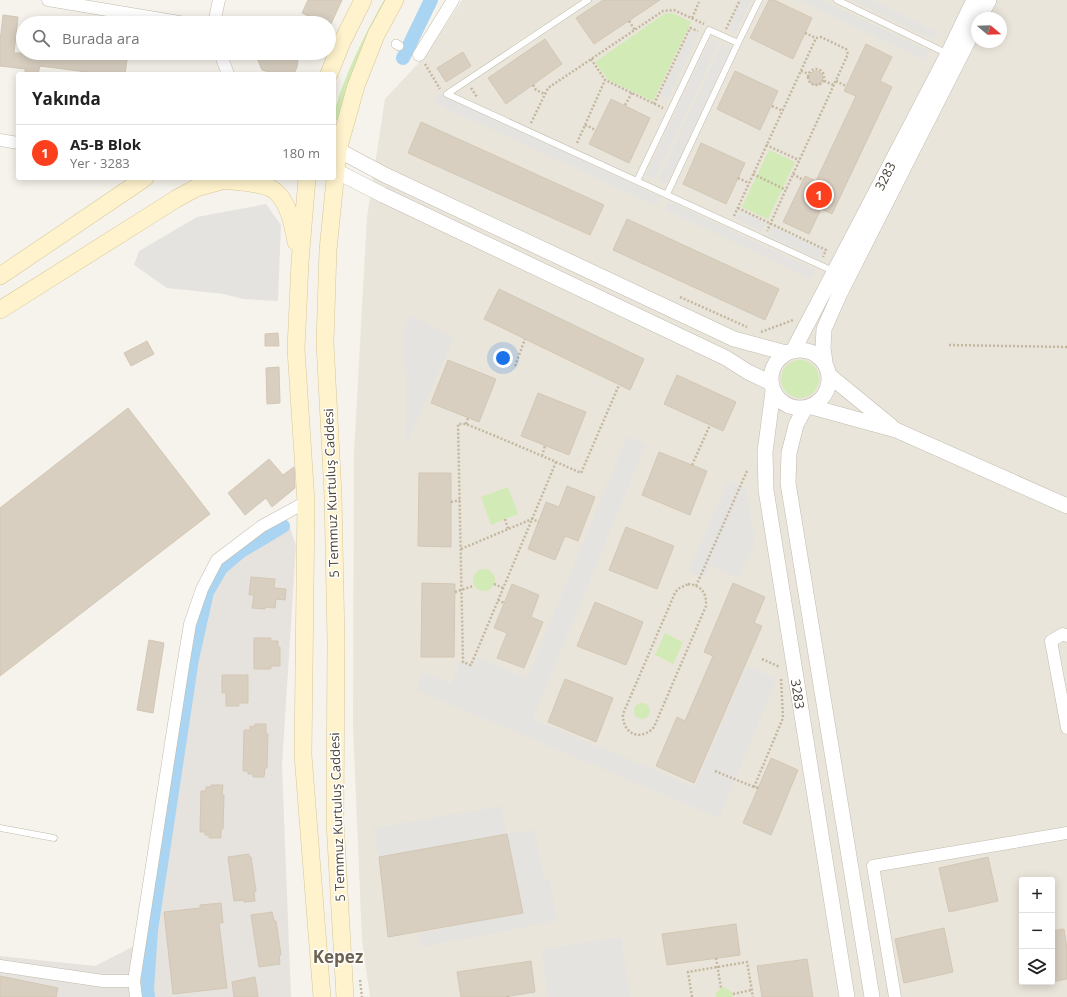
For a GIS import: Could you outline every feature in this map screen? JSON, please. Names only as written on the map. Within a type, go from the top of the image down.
[{"type":"main road","points":[[336,57],[363,0]]},
{"type":"main road","name":"5 Temmuz Kurtuluş Caddesi","points":[[336,150],[356,86],[376,35],[395,0]]},
{"type":"main road","points":[[336,50],[342,42]]},
{"type":"main road","points":[[320,72],[329,60]]},
{"type":"main road","points":[[330,72],[335,60]]},
{"type":"main road","points":[[1,275],[142,180]]},
{"type":"main road","points":[[0,310],[176,199],[196,188],[224,180]]},
{"type":"main road","points":[[233,180],[264,186],[274,191],[283,201],[292,219],[300,262]]},
{"type":"main road","name":"5 Temmuz Kurtuluş Caddesi","points":[[307,180],[300,262],[296,349],[306,502],[303,755],[322,997]]},
{"type":"main road","name":"5 Temmuz Kurtuluş Caddesi","points":[[334,180],[328,250],[325,343],[333,503],[336,641],[335,822],[345,997]]},
{"type":"street","points":[[53,0],[145,16]]},
{"type":"street","points":[[216,16],[219,0]]},
{"type":"street","points":[[419,55],[453,0]]},
{"type":"street","name":"3283","points":[[790,352],[832,270],[948,54],[974,0]]},
{"type":"street","points":[[982,12],[988,0]]},
{"type":"street","name":"3283","points":[[827,369],[823,348],[824,329],[840,292],[971,35]]},
{"type":"street","points":[[223,60],[227,72]]},
{"type":"street","points":[[0,140],[16,143]]},
{"type":"street","points":[[336,150],[392,178],[734,339],[790,352],[800,350],[814,353],[827,369],[896,430]]},
{"type":"street","points":[[336,172],[726,358],[772,387]]},
{"type":"street","points":[[790,352],[776,363],[771,376],[772,387],[776,396],[786,405],[799,409],[808,408],[818,403],[827,391],[827,369]]},
{"type":"street","name":"3283","points":[[772,387],[765,452],[766,490],[847,997]]},
{"type":"street","points":[[808,408],[896,430],[1067,506]]},
{"type":"street","name":"3283","points":[[808,408],[796,425],[789,453],[788,483],[872,997]]},
{"type":"street","points":[[136,997],[134,981],[185,652],[190,624],[202,589],[217,560],[262,526],[306,502]]},
{"type":"street","points":[[1067,636],[1063,634],[1051,641],[1067,728]]},
{"type":"street","points":[[895,997],[873,866],[1067,833]]},
{"type":"street","points":[[0,966],[103,981],[134,981]]},
{"type":"lane","points":[[447,94],[588,0]]},
{"type":"lane","points":[[667,194],[759,0]]},
{"type":"lane","points":[[837,0],[948,54]]},
{"type":"lane","points":[[637,181],[709,30],[738,43]]},
{"type":"lane","points":[[447,94],[832,270]]},
{"type":"lane","points":[[0,828],[54,838]]},
{"type":"path","points":[[726,30],[740,0]]},
{"type":"path","points":[[692,18],[700,2]]},
{"type":"path","points":[[528,131],[548,88],[663,11],[674,10],[702,23],[709,30]]},
{"type":"path","points":[[629,21],[635,30]]},
{"type":"path","points":[[654,104],[690,28],[698,32],[702,23]]},
{"type":"path","points":[[764,239],[848,54],[846,49],[821,37],[816,38],[805,33]]},
{"type":"path","points":[[730,224],[816,38]]},
{"type":"path","points":[[419,55],[441,90],[447,94]]},
{"type":"path","points":[[591,59],[605,80],[670,111]]},
{"type":"path","points":[[809,74],[814,70],[819,70],[823,73],[824,81]]},
{"type":"path","points":[[801,71],[809,74]]},
{"type":"path","points":[[809,74],[809,81],[813,85],[820,85],[824,81]]},
{"type":"path","points":[[584,147],[576,143],[605,80]]},
{"type":"path","points":[[824,81],[834,85]]},
{"type":"path","points":[[836,81],[846,86]]},
{"type":"path","points":[[533,85],[536,90],[546,94]]},
{"type":"path","points":[[625,106],[632,93]]},
{"type":"path","points":[[772,106],[783,111]]},
{"type":"path","points":[[660,115],[663,108]]},
{"type":"path","points":[[585,125],[596,130]]},
{"type":"path","points":[[766,146],[799,160]]},
{"type":"path","points":[[753,174],[786,190]]},
{"type":"path","points":[[793,174],[803,180]]},
{"type":"path","points":[[738,178],[749,183]]},
{"type":"path","points":[[738,208],[826,250],[823,259],[832,263],[832,270]]},
{"type":"path","points":[[674,294],[752,329]]},
{"type":"path","points":[[759,332],[798,318]]},
{"type":"path","points":[[515,366],[525,339]]},
{"type":"path","points":[[949,345],[1067,347]]},
{"type":"path","points":[[556,462],[471,665],[463,662],[458,424],[466,424],[542,456],[556,462],[581,473],[619,385]]},
{"type":"path","points":[[466,424],[468,418]]},
{"type":"path","points":[[692,466],[710,425]]},
{"type":"path","points":[[542,456],[546,446]]},
{"type":"path","points":[[696,586],[747,471]]},
{"type":"path","points":[[451,502],[460,500]]},
{"type":"path","points":[[505,519],[508,529]]},
{"type":"path","points":[[461,549],[532,519],[539,522]]},
{"type":"path","points":[[494,584],[503,588]]},
{"type":"path","points":[[688,584],[696,586],[702,590],[705,595],[706,606],[654,726],[645,734],[633,734],[624,726],[622,714],[675,593],[683,586],[688,584]]},
{"type":"path","points":[[455,592],[473,586]]},
{"type":"path","points":[[498,600],[504,602]]},
{"type":"path","points":[[754,787],[783,718],[780,667],[762,659]]},
{"type":"path","points":[[716,771],[758,788]]},
{"type":"path","points":[[716,958],[721,988]]},
{"type":"path","points":[[692,997],[688,972],[747,962],[753,997]]},
{"type":"path","points":[[360,976],[362,997]]},
{"type":"path","points":[[733,994],[752,990]]},
{"type":"shaded area","points":[[462,0],[1067,0],[1067,997],[370,997],[362,940],[353,727],[354,453],[367,217],[385,99],[427,54]]},
{"type":"shaded area","points":[[741,0],[751,0],[736,33],[728,29]]},
{"type":"shaded area","points":[[798,0],[821,0],[929,51],[925,60]]},
{"type":"shaded area","points":[[851,0],[872,0],[937,32],[933,40]]},
{"type":"shaded area","points":[[691,30],[699,34],[668,99],[660,95]]},
{"type":"shaded area","points":[[710,39],[719,43],[655,179],[646,175]]},
{"type":"shaded area","points":[[722,44],[731,48],[667,184],[658,180]]},
{"type":"shaded area","points":[[439,93],[661,197],[656,206],[435,103]]},
{"type":"shaded area","points":[[669,201],[815,270],[811,279],[664,209]]},
{"type":"shaded area","points":[[266,204],[281,225],[278,301],[243,299],[224,294],[167,288],[134,265],[139,251],[197,217]]},
{"type":"shaded area","points":[[741,211],[766,223],[762,232],[736,219]]},
{"type":"shaded area","points":[[773,226],[824,250],[820,260],[768,235]]},
{"type":"shaded area","points":[[413,316],[454,338],[406,445],[404,324]]},
{"type":"shaded area","points":[[627,436],[646,444],[533,719],[695,787],[746,666],[777,679],[719,818],[416,690],[423,672],[451,684],[460,661],[474,666],[477,657],[527,678]]},
{"type":"shaded area","points":[[729,480],[746,488],[755,544],[738,578],[710,565],[704,577],[688,570]]},
{"type":"shaded area","points":[[288,522],[296,545],[282,766],[291,997],[0,997],[0,956],[95,966],[142,942],[160,826],[200,618],[218,569]]},
{"type":"shaded area","points":[[502,806],[507,834],[379,857],[374,828]]},
{"type":"shaded area","points":[[535,830],[544,880],[550,879],[557,921],[421,947],[418,933],[522,913],[507,834]]},
{"type":"shaded area","points":[[621,937],[630,997],[548,997],[541,949]]},
{"type":"green space","points":[[384,0],[394,0],[341,119],[336,120],[336,106],[338,98],[362,41]]},
{"type":"green space","points":[[672,13],[691,22],[653,101],[608,80],[595,62],[664,14]]},
{"type":"green space","points":[[769,150],[795,162],[768,219],[742,207]]},
{"type":"green space","points":[[800,360],[810,363],[816,369],[819,379],[816,389],[810,395],[800,398],[790,395],[784,389],[781,379],[784,369],[790,363]]},
{"type":"green space","points":[[508,487],[518,514],[491,525],[481,497]]},
{"type":"green space","points":[[480,569],[488,569],[495,576],[495,584],[488,591],[480,591],[473,584],[473,576]]},
{"type":"green space","points":[[665,633],[683,642],[673,664],[655,655]]},
{"type":"green space","points":[[642,703],[649,708],[650,711],[645,718],[642,719],[635,714],[634,711],[639,704]]},
{"type":"green space","points":[[724,987],[732,992],[733,997],[716,997],[718,990]]},
{"type":"building","points":[[308,0],[342,0],[335,16],[309,16],[302,13]]},
{"type":"building","points":[[603,0],[660,0],[594,44],[576,18]]},
{"type":"building","points":[[769,0],[774,0],[812,18],[793,59],[750,38]]},
{"type":"building","points":[[3,15],[16,17],[14,53],[16,53],[16,60],[127,60],[125,72],[87,72],[40,66],[38,72],[25,72],[25,69],[0,66],[0,41]]},
{"type":"building","points":[[545,39],[562,64],[506,104],[488,78]]},
{"type":"building","points":[[866,44],[892,57],[880,81],[892,87],[832,214],[821,209],[809,234],[783,222],[805,176],[816,181],[856,96],[844,91]]},
{"type":"building","points":[[463,52],[471,66],[446,82],[437,68]]},
{"type":"building","points":[[258,60],[298,60],[295,72],[270,72],[262,70]]},
{"type":"building","points":[[735,71],[778,91],[760,130],[717,109]]},
{"type":"building","points":[[816,71],[821,73],[823,78],[821,83],[816,85],[811,83],[809,78],[811,73]]},
{"type":"building","points":[[611,99],[650,118],[629,163],[589,144]]},
{"type":"building","points":[[421,122],[604,205],[590,235],[408,153]]},
{"type":"building","points":[[701,143],[745,163],[726,204],[683,184]]},
{"type":"building","points":[[627,219],[779,289],[765,320],[613,250]]},
{"type":"building","points":[[499,289],[644,359],[630,390],[484,319]]},
{"type":"building","points":[[278,333],[279,346],[265,346],[265,334]]},
{"type":"building","points":[[147,341],[154,354],[131,366],[124,353]]},
{"type":"building","points":[[448,360],[496,379],[479,422],[431,403]]},
{"type":"building","points":[[279,367],[280,403],[267,404],[266,368]]},
{"type":"building","points":[[677,375],[736,402],[723,431],[664,404]]},
{"type":"building","points":[[538,393],[586,412],[569,455],[521,436]]},
{"type":"building","points":[[128,408],[210,514],[0,676],[0,508]]},
{"type":"building","points":[[659,452],[707,471],[690,515],[642,495]]},
{"type":"building","points":[[269,459],[283,475],[294,467],[295,488],[272,507],[266,498],[245,515],[228,493]]},
{"type":"building","points":[[419,473],[451,473],[451,547],[418,546]]},
{"type":"building","points":[[567,486],[595,497],[578,541],[565,536],[555,560],[528,549],[546,502],[559,507]]},
{"type":"building","points":[[626,527],[674,546],[657,589],[609,570]]},
{"type":"building","points":[[251,577],[275,579],[274,588],[286,589],[285,600],[276,599],[275,608],[252,608],[254,595],[249,595]]},
{"type":"building","points":[[422,583],[455,584],[454,657],[421,657]]},
{"type":"building","points":[[733,583],[765,597],[754,623],[762,626],[694,783],[656,766],[677,717],[685,721],[713,656],[704,652]]},
{"type":"building","points":[[512,584],[539,595],[531,617],[543,622],[524,668],[497,658],[507,633],[494,628]]},
{"type":"building","points":[[595,602],[643,622],[626,665],[577,646]]},
{"type":"building","points":[[254,638],[271,638],[271,641],[278,641],[278,647],[280,647],[280,666],[271,666],[271,669],[254,669]]},
{"type":"building","points":[[149,640],[164,643],[153,713],[137,710]]},
{"type":"building","points":[[222,675],[248,675],[248,703],[239,703],[239,706],[226,706],[226,693],[222,693]]},
{"type":"building","points":[[565,679],[613,698],[596,742],[548,722]]},
{"type":"building","points":[[255,724],[266,724],[266,734],[268,734],[267,768],[265,768],[264,777],[253,777],[253,774],[248,774],[248,771],[243,771],[244,730],[250,730],[250,726],[254,727]]},
{"type":"building","points":[[771,758],[798,770],[771,835],[743,823]]},
{"type":"building","points":[[211,785],[223,785],[223,829],[221,829],[221,838],[209,838],[209,835],[205,835],[205,832],[200,832],[201,791],[206,791],[206,787],[211,787]]},
{"type":"building","points":[[507,834],[523,913],[388,937],[379,857]]},
{"type":"building","points":[[249,854],[249,857],[251,857],[256,891],[254,892],[255,901],[234,901],[228,857]]},
{"type":"building","points":[[988,857],[998,901],[949,912],[939,868]]},
{"type":"building","points":[[221,903],[223,923],[219,923],[227,988],[173,994],[164,912],[200,908],[200,905]]},
{"type":"building","points":[[272,912],[274,921],[276,921],[281,955],[279,955],[280,964],[259,967],[251,915]]},
{"type":"building","points":[[736,924],[740,955],[667,965],[662,934]]},
{"type":"building","points":[[944,928],[953,972],[904,983],[895,939]]},
{"type":"building","points":[[1064,929],[1067,948],[1067,979],[1055,981],[1055,949],[1055,930]]},
{"type":"building","points":[[807,959],[813,997],[762,997],[757,966]]},
{"type":"building","points":[[531,961],[535,992],[504,997],[461,997],[457,972]]},
{"type":"building","points":[[0,976],[58,988],[56,997],[0,997]]},
{"type":"building","points":[[255,977],[258,997],[234,997],[232,982]]},
{"type":"waterway","points":[[403,58],[431,0]]},
{"type":"waterway","points":[[148,997],[147,988],[151,930],[192,659],[207,592],[221,568],[241,551],[283,526]]},
{"type":"place","name":"A5-B Blok","points":[[819,195]]},
{"type":"district","name":"Kepez","points":[[338,957]]}]
